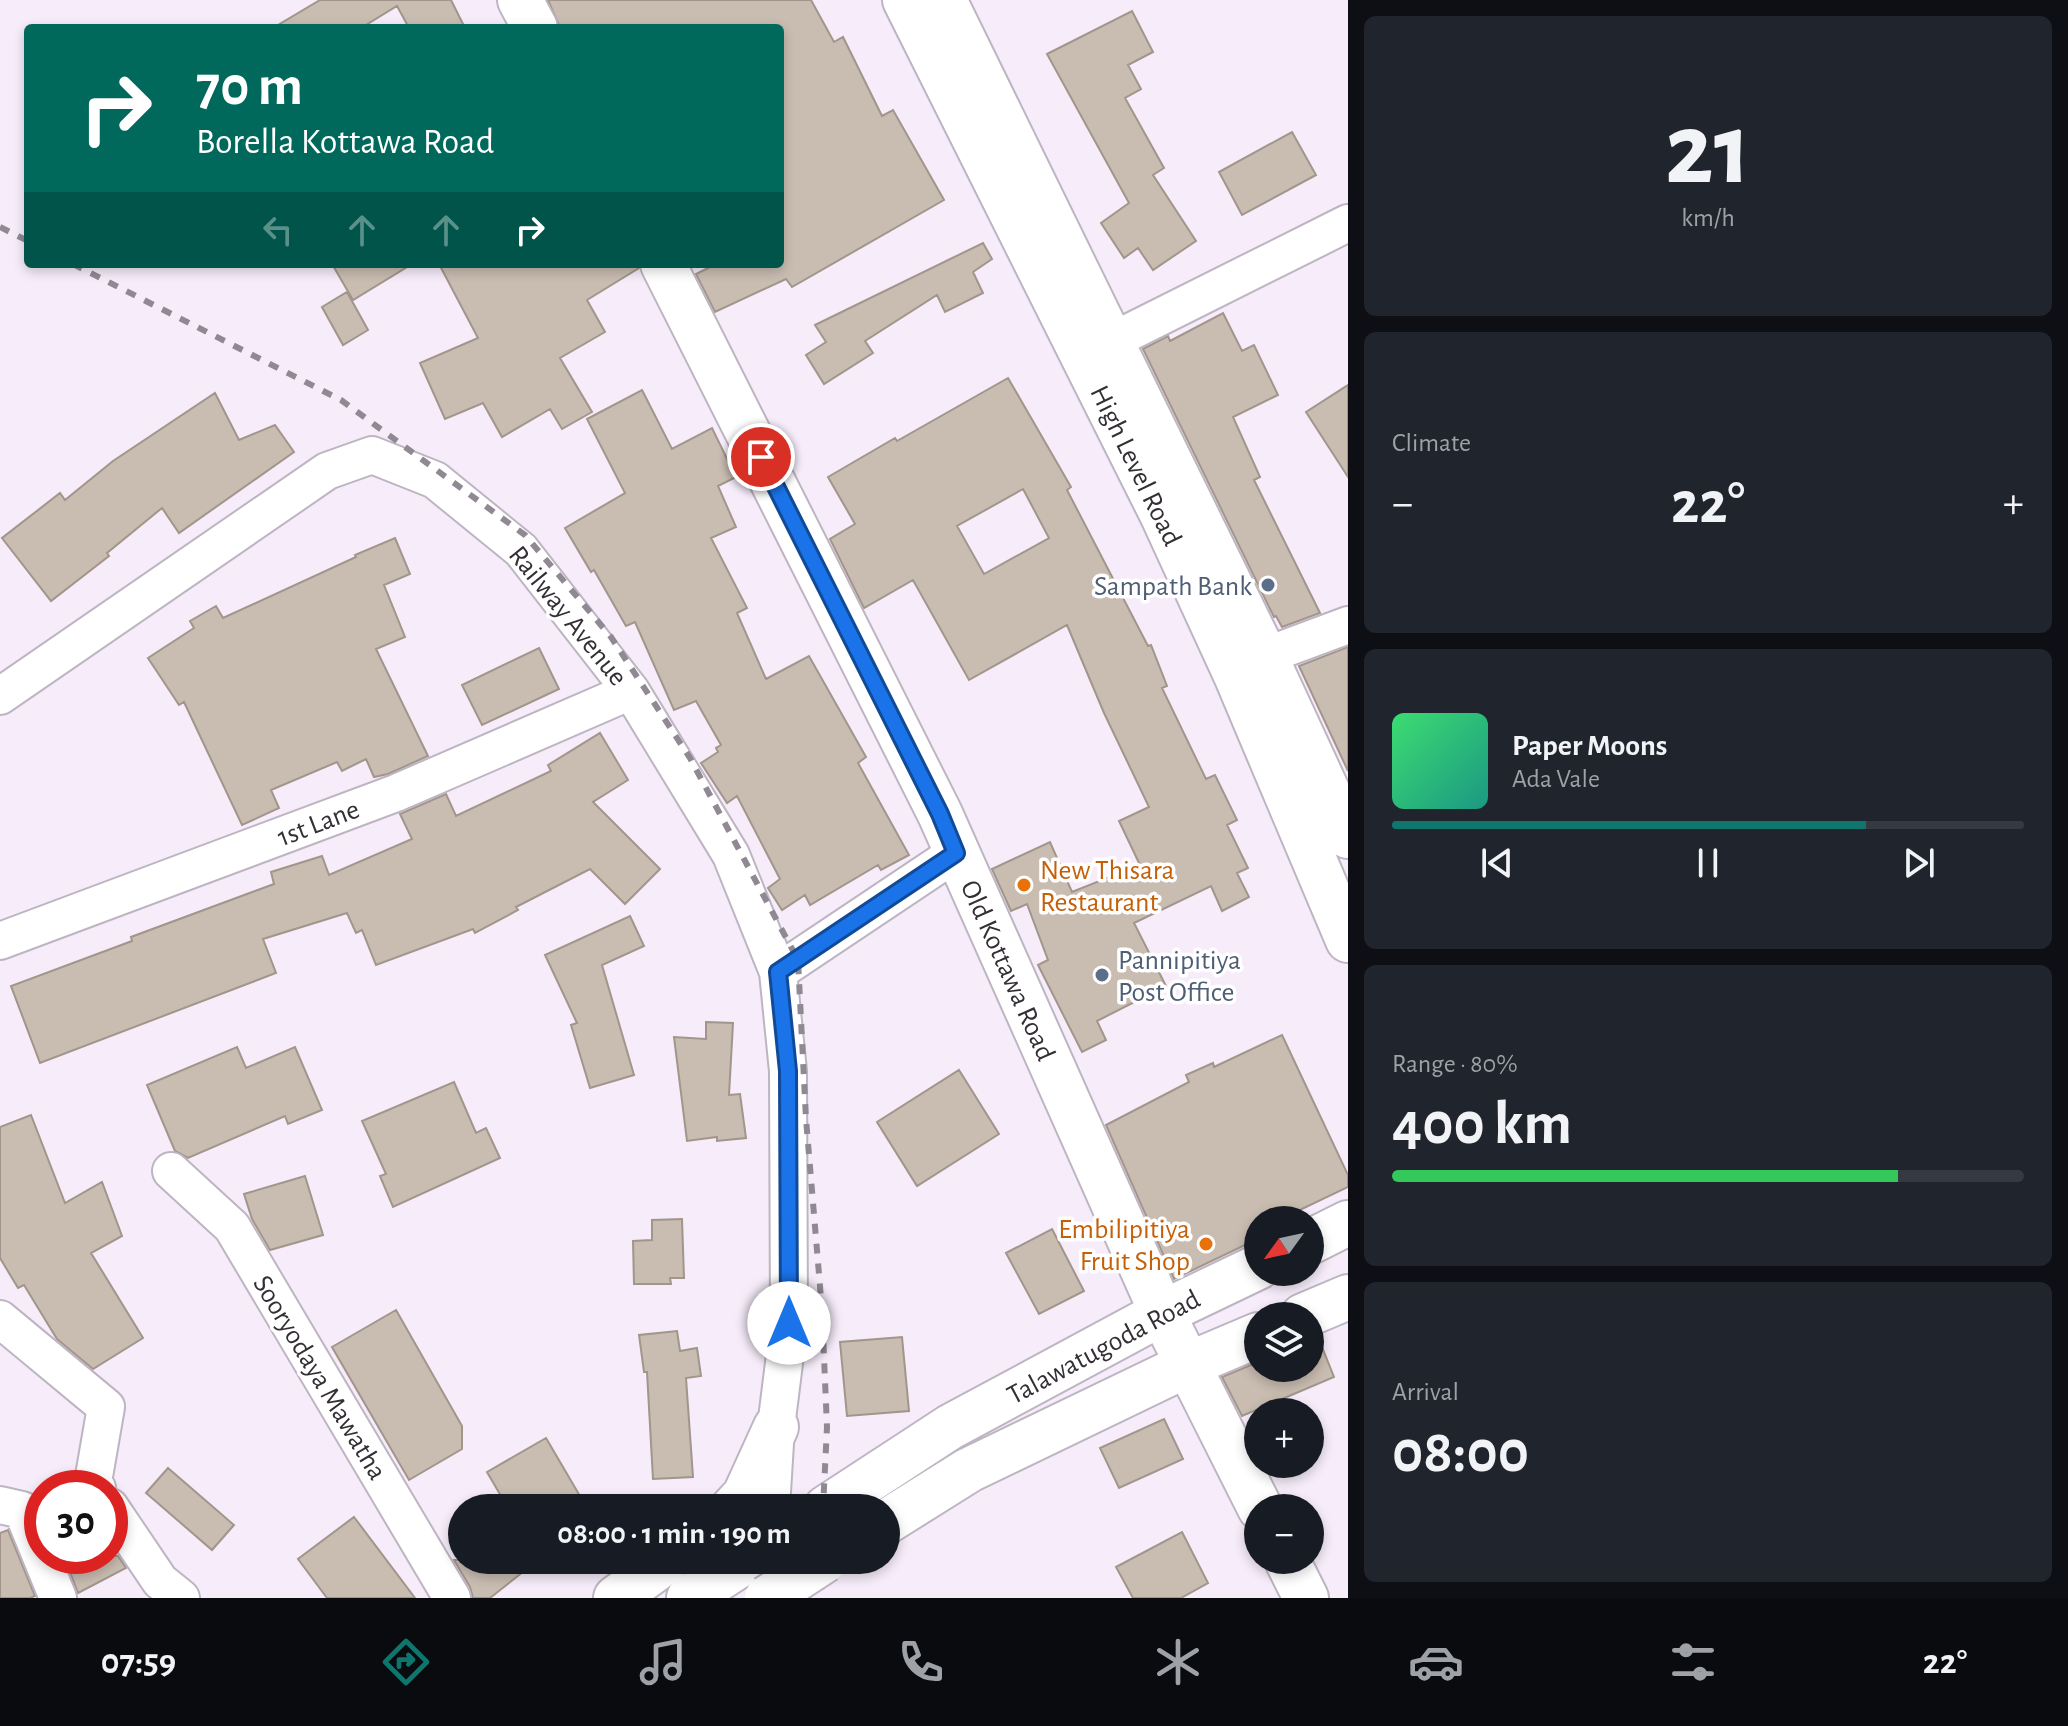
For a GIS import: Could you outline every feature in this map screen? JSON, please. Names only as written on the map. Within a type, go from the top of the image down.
[{"type":"main road","points":[[520,0],[533,24]]},
{"type":"main road","name":"High Level Road","points":[[905,0],[1163,516],[1236,675],[1348,940]]},
{"type":"main road","name":"High Level Road","points":[[944,0],[1265,656],[1348,836]]},
{"type":"main road","name":"Old Kottawa Road","points":[[665,268],[940,814],[1162,1313],[1253,1494]]},
{"type":"main road","points":[[1324,1235],[1348,1223]]},
{"type":"main road","name":"Talawatugoda Road","points":[[847,1494],[950,1427],[1162,1313],[1244,1274]]},
{"type":"main road","points":[[1324,1307],[1348,1297]]},
{"type":"main road","name":"Talawatugoda Road","points":[[900,1513],[969,1470],[1187,1365],[1244,1341]]},
{"type":"main road","points":[[745,1494],[776,1427]]},
{"type":"main road","points":[[616,1598],[649,1574]]},
{"type":"main road","points":[[1294,1574],[1306,1598]]},
{"type":"main road","points":[[689,1598],[765,1580]]},
{"type":"street","points":[[1112,341],[1348,223]]},
{"type":"street","name":"Railway Avenue","points":[[0,696],[327,471],[372,455],[435,480],[521,550],[631,691],[731,855],[778,972],[788,1071],[789,1323],[776,1427],[772,1494]]},
{"type":"street","points":[[1265,656],[1348,625]]},
{"type":"street","name":"1st Lane","points":[[0,941],[396,793],[631,691]]},
{"type":"street","points":[[778,972],[956,853]]},
{"type":"street","name":"Sooryodaya Mawatha","points":[[171,1171],[232,1227],[452,1598]]},
{"type":"street","points":[[0,1319],[106,1407],[95,1470]]},
{"type":"street","points":[[0,1505],[22,1510],[58,1598]]},
{"type":"street","points":[[128,1534],[160,1581],[181,1598]]},
{"type":"building","points":[[320,0],[451,0],[463,24],[407,24],[397,6],[368,24],[280,24]]},
{"type":"building","points":[[548,0],[811,0],[834,42],[843,37],[882,116],[893,110],[944,200],[792,287],[786,279],[715,312],[696,274],[708,268],[784,268],[784,24],[558,24]]},
{"type":"building","points":[[1132,11],[1153,52],[1128,65],[1141,89],[1125,98],[1164,168],[1153,175],[1196,241],[1153,270],[1138,248],[1124,258],[1101,223],[1129,203],[1047,54]]},
{"type":"building","points":[[1292,132],[1316,175],[1242,215],[1219,172]]},
{"type":"building","points":[[983,243],[992,259],[973,272],[983,293],[945,312],[937,295],[865,341],[873,353],[824,384],[806,355],[826,342],[815,325]]},
{"type":"building","points":[[334,268],[405,268],[353,300]]},
{"type":"building","points":[[441,268],[639,268],[587,300],[605,332],[560,358],[592,412],[562,429],[550,409],[502,437],[483,403],[445,419],[420,363],[478,338]]},
{"type":"building","points":[[347,292],[368,330],[343,345],[322,307]]},
{"type":"building","points":[[1223,313],[1242,351],[1254,345],[1278,395],[1233,417],[1260,477],[1254,480],[1320,613],[1282,627],[1274,617],[1143,349],[1168,336],[1170,341]]},
{"type":"building","points":[[1008,378],[1071,487],[1067,490],[1148,646],[1151,645],[1167,686],[1162,688],[1206,779],[1215,775],[1237,820],[1227,825],[1248,868],[1237,873],[1249,897],[1222,911],[1211,886],[1134,923],[1166,986],[1097,1021],[1106,1040],[1082,1052],[1038,965],[1048,960],[1027,904],[1011,911],[992,869],[1050,842],[1072,892],[1140,865],[1119,821],[1149,807],[1104,713],[1067,625],[969,680],[913,580],[864,608],[830,539],[855,524],[828,477],[895,438],[897,441]],"holes":[[[1023,489],[1049,538],[984,574],[957,526]]]},
{"type":"building","points":[[1348,385],[1348,477],[1306,412]]},
{"type":"building","points":[[642,390],[672,449],[712,428],[736,477],[718,486],[736,527],[711,538],[747,608],[737,613],[766,679],[809,656],[866,757],[858,763],[909,855],[881,870],[878,865],[810,905],[805,895],[782,910],[768,888],[780,879],[737,796],[727,803],[701,763],[718,752],[716,748],[721,745],[696,701],[674,710],[635,622],[626,626],[594,570],[591,572],[565,528],[625,493],[587,419]]},
{"type":"building","points":[[215,393],[239,440],[275,425],[294,452],[179,533],[162,508],[107,553],[109,556],[51,601],[2,538],[60,493],[65,500],[113,461]]},
{"type":"building","points":[[395,538],[410,574],[384,585],[405,637],[376,649],[428,756],[374,777],[366,759],[342,771],[337,762],[271,790],[279,808],[242,825],[184,702],[179,705],[148,658],[194,628],[190,621],[216,606],[223,618]]},
{"type":"building","points":[[1348,647],[1348,771],[1299,666]]},
{"type":"building","points":[[539,648],[559,689],[482,725],[462,685]]},
{"type":"building","points":[[600,733],[628,780],[593,802],[660,869],[625,904],[590,869],[516,907],[518,910],[475,933],[473,929],[376,965],[362,930],[356,933],[347,913],[263,939],[276,973],[40,1063],[11,986],[274,884],[271,872],[322,856],[329,875],[412,839],[400,814],[446,794],[456,816],[551,771],[548,765]]},
{"type":"building","points":[[630,916],[644,946],[602,965],[634,1075],[590,1088],[571,1025],[577,1023],[545,955]]},
{"type":"building","points":[[706,1022],[733,1023],[729,1095],[740,1094],[746,1138],[717,1141],[717,1137],[687,1141],[674,1037],[706,1039]]},
{"type":"building","points":[[1282,1035],[1348,1175],[1348,1187],[1308,1206],[1244,1206],[1244,1245],[1174,1279],[1106,1125],[1189,1082],[1186,1075],[1213,1063],[1214,1067]]},
{"type":"building","points":[[237,1047],[246,1068],[295,1047],[322,1110],[288,1124],[285,1116],[188,1158],[175,1151],[147,1085]]},
{"type":"building","points":[[959,1070],[999,1134],[917,1186],[877,1122]]},
{"type":"building","points":[[454,1082],[476,1133],[486,1128],[500,1158],[393,1207],[380,1176],[386,1174],[362,1121]]},
{"type":"building","points":[[31,1115],[65,1203],[102,1182],[122,1236],[91,1253],[143,1338],[93,1369],[57,1339],[24,1285],[18,1288],[0,1258],[0,1127]]},
{"type":"building","points":[[305,1176],[323,1235],[270,1250],[252,1219],[244,1194]]},
{"type":"building","points":[[682,1219],[684,1278],[670,1278],[671,1284],[634,1284],[633,1241],[652,1240],[652,1220]]},
{"type":"building","points":[[1052,1229],[1084,1291],[1039,1314],[1006,1253]]},
{"type":"building","points":[[396,1310],[462,1426],[462,1449],[409,1480],[332,1347]]},
{"type":"building","points":[[677,1331],[680,1351],[697,1348],[701,1376],[686,1378],[693,1477],[653,1479],[647,1372],[644,1372],[639,1335]]},
{"type":"building","points":[[902,1337],[909,1411],[847,1416],[840,1342]]},
{"type":"building","points":[[1324,1352],[1334,1377],[1324,1381]]},
{"type":"building","points":[[1244,1368],[1244,1382],[1322,1382],[1284,1398],[1244,1398],[1242,1416],[1222,1377]]},
{"type":"building","points":[[1164,1419],[1183,1459],[1119,1488],[1100,1448]]},
{"type":"building","points":[[546,1438],[579,1494],[500,1494],[487,1472]]},
{"type":"building","points":[[168,1468],[234,1525],[212,1550],[146,1493]]},
{"type":"building","points":[[354,1517],[415,1598],[327,1598],[298,1559]]},
{"type":"building","points":[[8,1530],[35,1596],[0,1598],[0,1533]]},
{"type":"building","points":[[1182,1532],[1208,1583],[1181,1598],[1133,1598],[1116,1567]]},
{"type":"building","points":[[71,1574],[114,1574],[78,1593]]},
{"type":"building","points":[[462,1574],[520,1574],[490,1598],[473,1598]]},
{"type":"railway","points":[[0,227],[24,239]]},
{"type":"railway","points":[[81,268],[341,400],[525,535],[611,637],[690,758],[798,960],[806,1119],[822,1310],[827,1427],[824,1494]]},
{"type":"railway","points":[[820,1574],[823,1598]]},
{"type":"place","name":"Sampath Bank","points":[[1268,585]]},
{"type":"place","name":"New Thisara Restaurant","points":[[1024,885]]},
{"type":"place","name":"Pannipitiya Post Office","points":[[1102,975]]},
{"type":"place","name":"Embilipitiya Fruit Shop","points":[[1206,1244]]},
{"type":"route","points":[[761,457],[940,814],[956,853],[778,972],[788,1071],[789,1323]]}]
